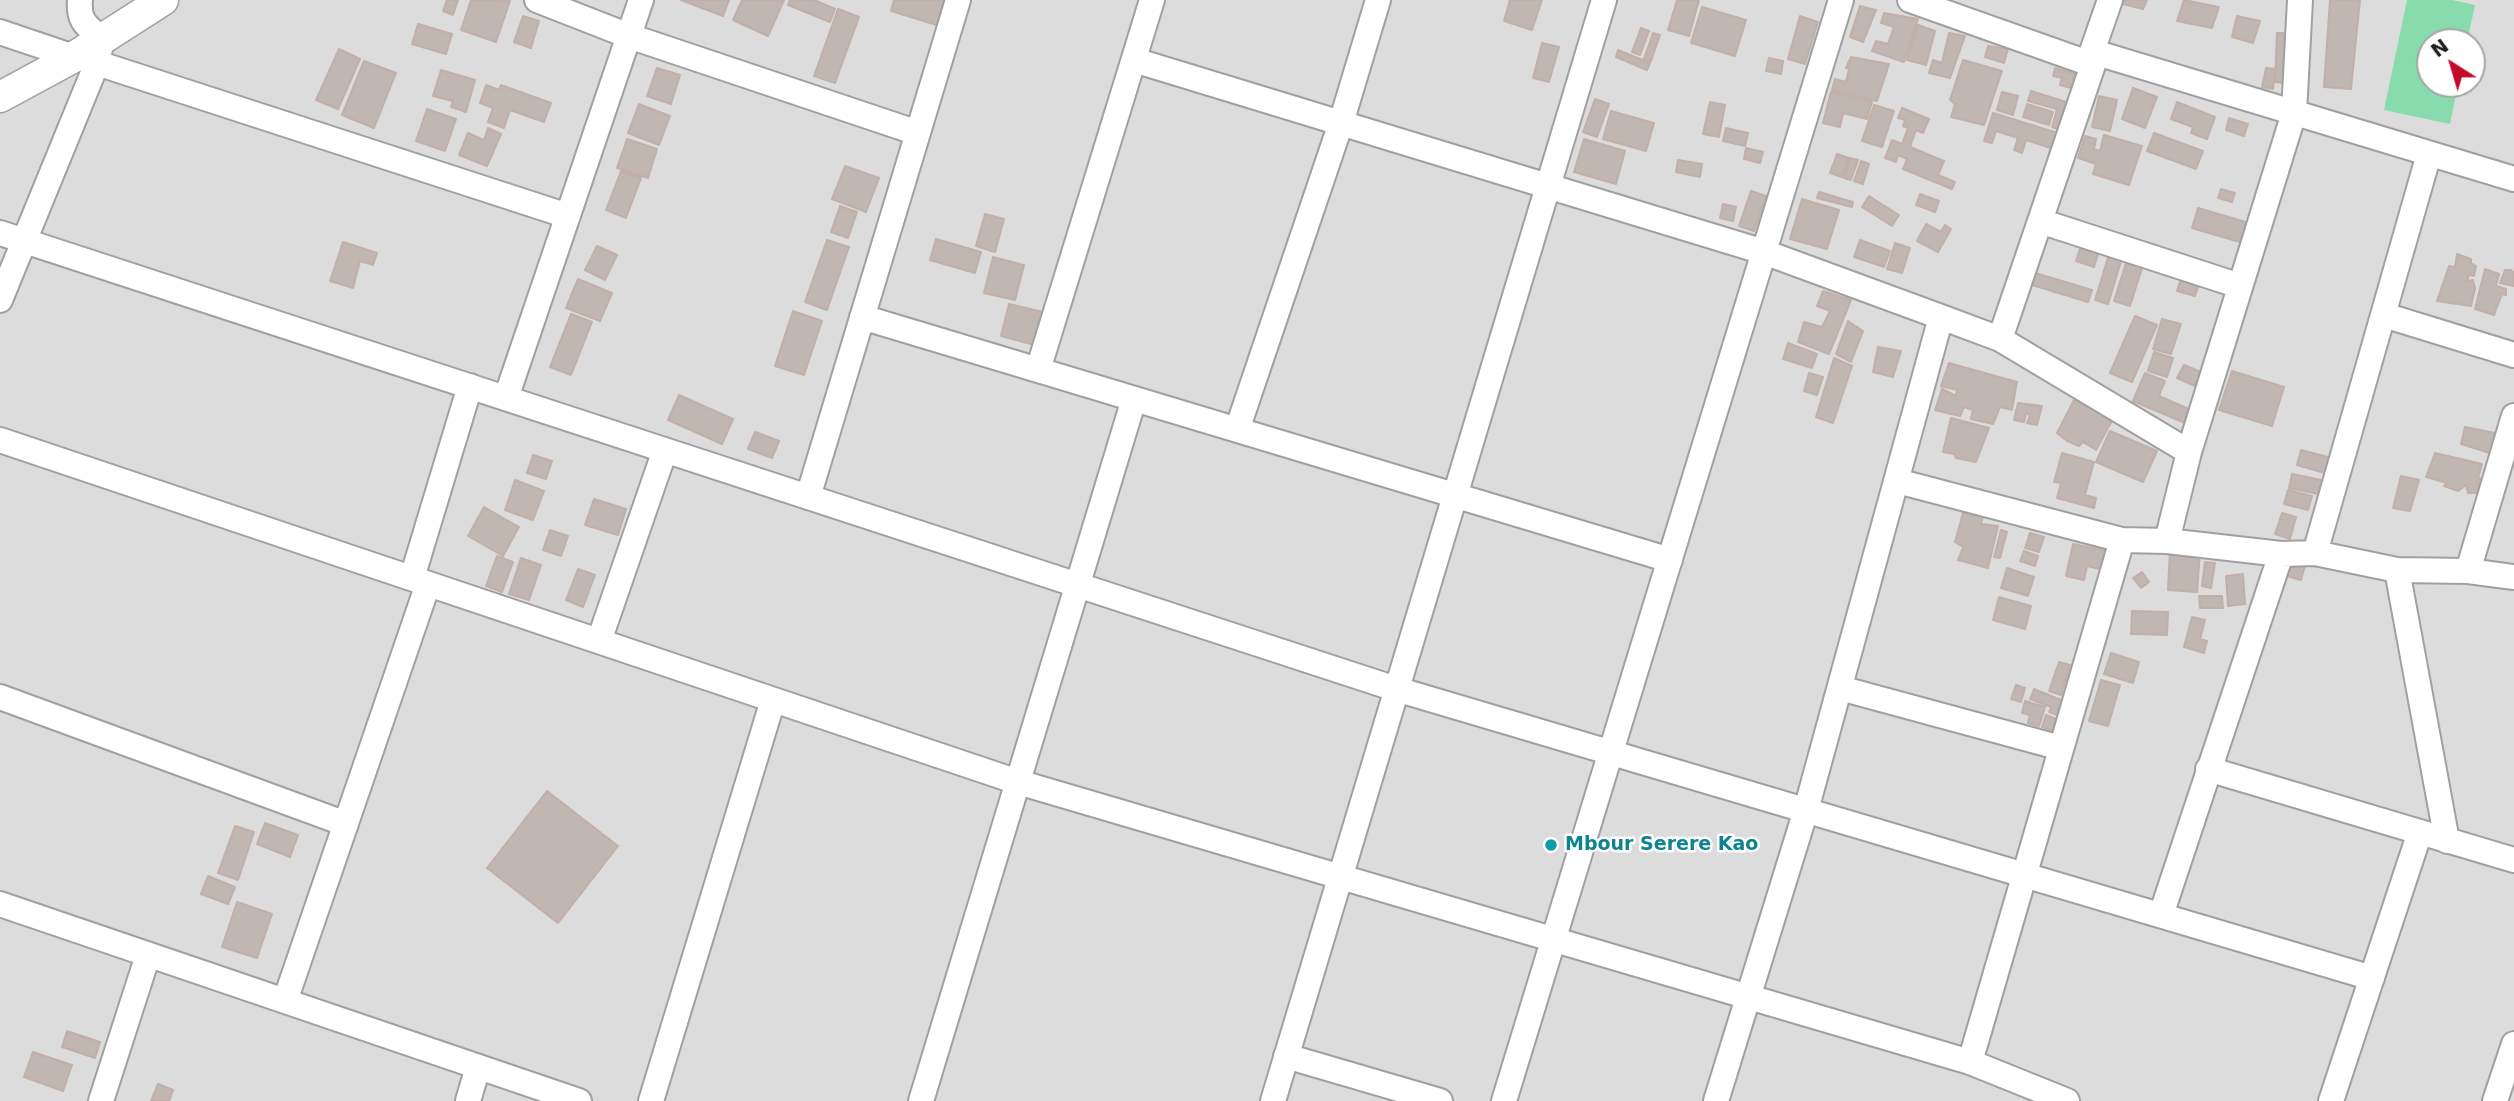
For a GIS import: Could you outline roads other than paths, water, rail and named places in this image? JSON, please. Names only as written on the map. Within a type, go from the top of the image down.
[{"type":"street","points":[[0,300],[12,237],[91,53],[85,24],[79,14],[80,0]]},
{"type":"street","points":[[0,97],[91,53],[163,0]]},
{"type":"street","points":[[537,0],[629,36],[918,134]]},
{"type":"street","points":[[506,398],[641,0]]},
{"type":"street","points":[[808,497],[958,0]]},
{"type":"street","points":[[1038,370],[1152,0]]},
{"type":"street","points":[[1237,429],[1341,123],[1378,0]]},
{"type":"street","points":[[1273,1101],[1604,0]]},
{"type":"street","points":[[1504,1101],[1841,0]]},
{"type":"street","points":[[1910,0],[2092,58],[2294,113],[2514,179]]},
{"type":"street","points":[[2000,339],[2110,0]]},
{"type":"street","points":[[2167,541],[2189,452],[2294,113],[2300,0]]},
{"type":"street","points":[[0,32],[91,53],[568,216]]},
{"type":"street","points":[[1134,60],[1764,251],[2000,339],[2189,452]]},
{"type":"street","points":[[2315,553],[2429,154]]},
{"type":"street","points":[[2040,221],[2240,286]]},
{"type":"street","points":[[12,237],[1396,689],[2372,978]]},
{"type":"street","points":[[2384,315],[2514,355]]},
{"type":"street","points":[[862,317],[1670,560]]},
{"type":"street","points":[[1716,1101],[1806,810],[1941,317]]},
{"type":"street","points":[[285,1001],[346,824],[420,581],[470,386]]},
{"type":"street","points":[[921,1101],[1134,399]]},
{"type":"street","points":[[2468,571],[2514,416]]},
{"type":"street","points":[[0,440],[1018,782],[1970,1062],[2067,1101]]},
{"type":"street","points":[[599,641],[665,450]]},
{"type":"street","points":[[1897,481],[2122,540],[2167,541],[2281,555],[2315,553],[2397,570],[2468,571],[2514,577]]},
{"type":"street","points":[[1970,1062],[2122,540]]},
{"type":"street","points":[[2161,915],[2281,555]]},
{"type":"street","points":[[2397,570],[2447,841]]},
{"type":"street","points":[[1840,688],[2061,748]]},
{"type":"street","points":[[0,697],[346,824]]},
{"type":"street","points":[[651,1101],[772,699]]},
{"type":"street","points":[[2208,769],[2514,860]]},
{"type":"street","points":[[2331,1101],[2420,832]]},
{"type":"street","points":[[0,905],[579,1101]]},
{"type":"street","points":[[101,1101],[148,955]]},
{"type":"street","points":[[2495,1101],[2514,1044]]},
{"type":"street","points":[[1286,1056],[1440,1101]]},
{"type":"street","points":[[468,1101],[478,1067]]},
{"type":"place","name":"Mbour Serere Kao","points":[[1551,845]]}]
